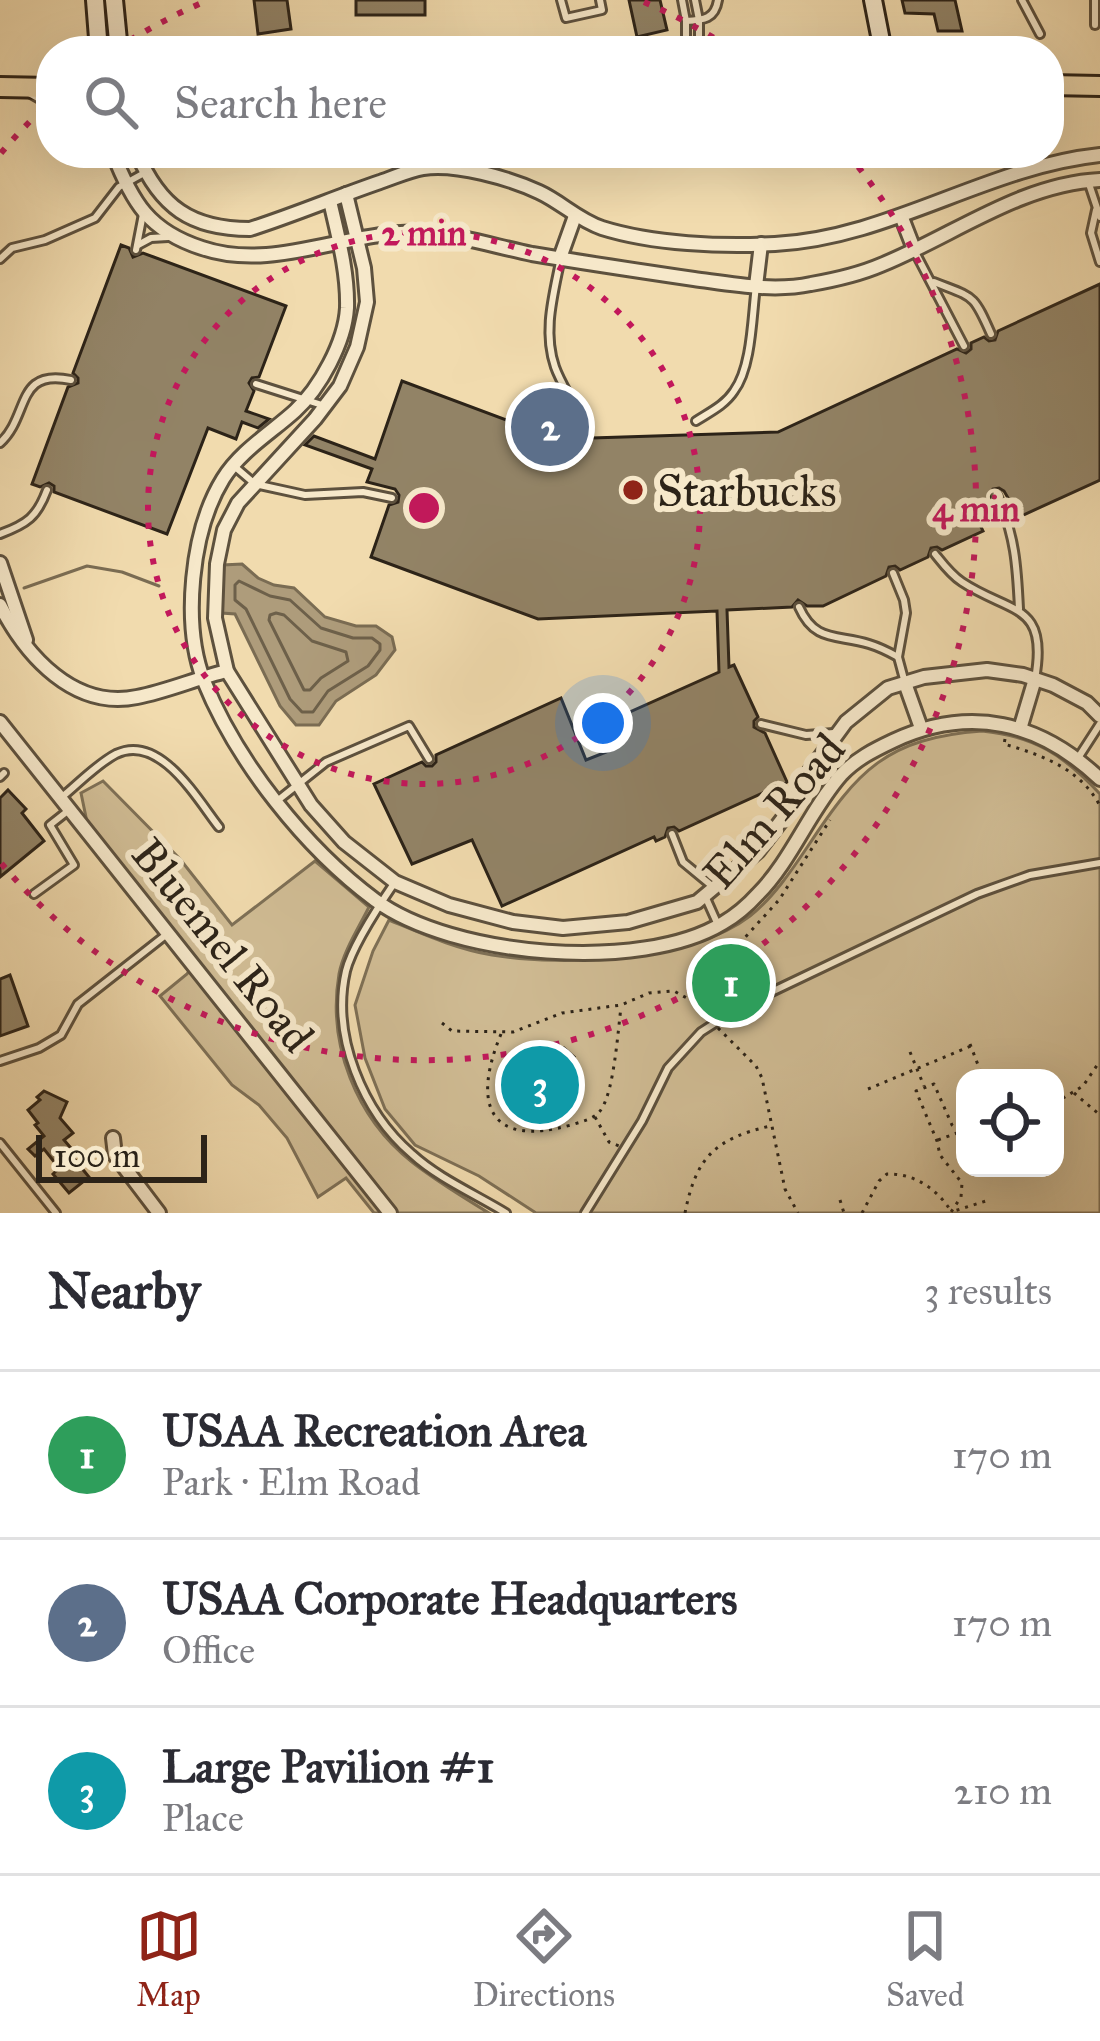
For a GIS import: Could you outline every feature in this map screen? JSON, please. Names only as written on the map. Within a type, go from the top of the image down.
[{"type":"main road","points":[[1064,85],[1100,86]]},
{"type":"main road","points":[[0,88],[36,88]]},
{"type":"street","points":[[95,0],[98,36]]},
{"type":"street","points":[[114,0],[118,36]]},
{"type":"street","points":[[873,0],[880,36]]},
{"type":"street","points":[[27,88],[36,93]]},
{"type":"street","points":[[1064,159],[1100,155]]},
{"type":"street","points":[[119,168],[148,218],[195,247],[225,255],[256,258],[424,233],[755,286],[808,285],[879,266],[991,211],[1046,190],[1094,181]]},
{"type":"street","points":[[144,168],[169,203],[204,225],[227,229],[250,229],[424,168],[470,171],[542,193],[603,228],[699,243],[760,244],[844,235],[1031,168]]},
{"type":"street","name":"Elm Road","points":[[346,194],[367,302],[357,347],[326,406],[238,503],[224,530],[217,564],[215,618],[227,671],[311,805],[344,842],[395,882],[476,914],[563,928],[628,922],[697,902],[758,851],[846,722],[888,688],[924,677],[987,670],[1054,685],[1087,703],[1100,720]]},
{"type":"street","name":"Elm Road","points":[[330,201],[347,312],[334,352],[320,383],[305,401],[224,476],[194,559],[192,613],[202,677],[252,768],[315,849],[380,904],[455,937],[539,952],[650,948],[718,925],[760,893],[840,776],[868,752],[921,728],[952,722],[1014,728],[1036,734],[1098,774]]},
{"type":"street","points":[[560,258],[575,216]]},
{"type":"street","points":[[902,218],[914,249]]},
{"type":"street","points":[[755,286],[760,244]]},
{"type":"street","points":[[0,563],[28,647]]},
{"type":"street","points":[[0,605],[44,669],[86,693],[134,698],[227,671]]},
{"type":"street","points":[[1014,728],[1035,679]]},
{"type":"street","points":[[904,682],[921,728]]},
{"type":"street","name":"Bluemel Road","points":[[0,722],[390,1213]]},
{"type":"street","points":[[113,1138],[115,1155],[159,1213]]},
{"type":"lane","points":[[562,0],[566,18],[602,10],[600,0]]},
{"type":"lane","points":[[682,0],[686,36]]},
{"type":"lane","points":[[695,0],[699,36]]},
{"type":"lane","points":[[686,21],[709,18],[718,0]]},
{"type":"lane","points":[[1022,0],[1040,34]]},
{"type":"lane","points":[[1095,0],[1095,25]]},
{"type":"lane","points":[[0,259],[12,248],[45,240],[95,218],[125,183],[146,172]]},
{"type":"lane","points":[[1094,181],[1098,213],[1090,233],[1100,262]]},
{"type":"lane","points":[[169,203],[148,218],[137,247],[157,237],[181,238]]},
{"type":"lane","points":[[914,249],[964,346]]},
{"type":"lane","points":[[560,258],[549,341],[585,438]]},
{"type":"lane","points":[[931,281],[972,297],[991,334]]},
{"type":"lane","points":[[696,421],[737,388],[747,355],[755,286]]},
{"type":"lane","points":[[0,443],[10,434],[25,395],[39,379],[71,380]]},
{"type":"lane","points":[[256,384],[326,406]]},
{"type":"lane","points":[[234,466],[255,484],[305,495],[363,493],[392,498]]},
{"type":"lane","points":[[0,534],[28,520],[40,508],[47,490]]},
{"type":"lane","points":[[997,494],[1015,544],[1019,609]]},
{"type":"lane","points":[[935,554],[961,581],[1019,609],[1039,646],[1035,679]]},
{"type":"lane","points":[[893,573],[906,613],[898,657],[904,682]]},
{"type":"lane","points":[[799,607],[815,631],[898,657]]},
{"type":"lane","points":[[1078,758],[1100,720]]},
{"type":"lane","points":[[761,724],[806,734],[838,733]]},
{"type":"lane","points":[[277,801],[326,762],[409,726],[429,758]]},
{"type":"lane","points":[[828,746],[849,768]]},
{"type":"lane","points":[[60,798],[118,753],[143,751],[168,764],[219,827]]},
{"type":"lane","points":[[34,894],[74,865],[50,825],[69,810]]},
{"type":"lane","points":[[672,834],[683,862],[710,892],[718,925]]},
{"type":"lane","points":[[585,1213],[626,1149],[668,1068],[701,1032],[740,1006],[977,894],[1030,875],[1100,863]]},
{"type":"lane","points":[[395,882],[346,969],[343,1011],[357,1077],[380,1120],[412,1156],[506,1213]]},
{"type":"lane","points":[[0,1061],[61,1035],[78,1004],[167,934]]},
{"type":"lane","points":[[0,1143],[56,1213]]},
{"type":"path","points":[[1014,728],[1004,744],[1062,764],[1100,806]]},
{"type":"path","points":[[686,996],[779,900],[830,820]]},
{"type":"path","points":[[442,1022],[452,1031],[513,1032],[562,1013],[621,1005],[649,993],[674,991],[686,996],[756,1066],[785,1189],[798,1213]]},
{"type":"path","points":[[502,1032],[488,1066],[489,1103],[502,1125],[520,1132],[541,1132],[589,1120],[601,1111],[621,1005]]},
{"type":"path","points":[[868,1089],[970,1045],[979,1069]]},
{"type":"path","points":[[910,1052],[925,1088]]},
{"type":"path","points":[[1064,1098],[1089,1079],[1100,1061]]},
{"type":"path","points":[[951,1213],[961,1197],[962,1184],[940,1155],[916,1091],[934,1084],[956,1127]]},
{"type":"path","points":[[1074,1092],[1100,1115]]},
{"type":"path","points":[[595,1115],[609,1142],[626,1149]]},
{"type":"path","points":[[685,1213],[694,1179],[711,1151],[728,1138],[772,1126]]},
{"type":"path","points":[[937,1141],[956,1133]]},
{"type":"path","points":[[862,1213],[879,1181],[898,1173],[921,1181],[948,1204],[951,1213]]},
{"type":"path","points":[[840,1200],[844,1213]]},
{"type":"path","points":[[951,1213],[989,1200]]},
{"type":"path","points":[[783,1213],[792,1205]]},
{"type":"shaded area","points":[[982,731],[1033,743],[1061,758],[1100,794],[1100,1213],[536,1213],[479,1176],[415,1145],[385,1109],[365,1058],[355,1005],[389,920],[466,949],[521,959],[626,957],[695,943],[725,931],[758,909],[860,778],[898,750]]},
{"type":"shaded area","points":[[103,781],[180,859],[232,925],[315,861],[369,907],[348,948],[336,1000],[337,1027],[350,1078],[375,1124],[392,1144],[430,1176],[489,1213],[374,1213],[346,1178],[318,1197],[287,1138],[259,1105],[232,1085],[160,996],[196,962],[87,822],[81,793]]},
{"type":"water","points":[[242,564],[258,578],[294,588],[325,617],[376,626],[392,637],[395,650],[376,675],[336,701],[319,725],[296,725],[280,706],[235,614],[222,613],[223,565]]},
{"type":"building","points":[[254,0],[287,0],[291,29],[258,34]]},
{"type":"building","points":[[356,0],[425,0],[425,15],[356,15]]},
{"type":"building","points":[[629,0],[660,0],[667,30],[637,36]]},
{"type":"building","points":[[902,0],[955,0],[962,31],[938,31],[934,14],[905,13]]},
{"type":"building","points":[[121,245],[133,257],[143,253],[286,306],[259,377],[249,383],[254,391],[246,411],[269,419],[258,428],[242,422],[236,439],[208,428],[167,534],[54,492],[49,483],[32,484],[68,387],[78,383],[73,373]]},
{"type":"building","points":[[1100,284],[1100,480],[1019,517],[1004,491],[993,489],[990,498],[971,506],[983,531],[942,550],[931,548],[928,557],[900,570],[889,567],[886,576],[823,606],[807,606],[798,600],[792,607],[727,610],[729,667],[734,665],[758,717],[754,727],[765,733],[787,782],[679,831],[668,828],[665,837],[656,841],[654,837],[502,906],[472,840],[412,864],[374,784],[422,762],[432,766],[436,755],[561,698],[586,760],[614,749],[603,724],[719,672],[717,611],[538,619],[371,557],[389,505],[398,502],[399,495],[395,489],[367,482],[372,469],[305,445],[314,436],[375,459],[402,381],[557,439],[577,438],[584,445],[592,438],[778,432],[957,349],[966,353],[971,343],[984,337],[995,340],[998,331]]},
{"type":"building","points":[[8,790],[26,809],[22,813],[44,841],[0,877],[0,798]]},
{"type":"building","points":[[10,975],[28,1026],[0,1036],[0,979]]},
{"type":"building","points":[[564,1048],[574,1057],[561,1072],[567,1078],[535,1114],[528,1108],[518,1120],[508,1110],[518,1099],[512,1093],[545,1057],[551,1062]]},
{"type":"building","points":[[44,1091],[67,1102],[60,1118],[73,1133],[64,1140],[89,1177],[69,1193],[53,1174],[59,1168],[44,1149],[35,1156],[28,1149],[44,1136],[28,1110]]},
{"type":"waterway","points":[[24,588],[87,566],[159,586]]},
{"type":"place","name":"USAA Corporate Headquarters","points":[[550,427]]},
{"type":"place","name":"Starbucks","points":[[633,490]]},
{"type":"place","name":"USAA Recreation Area","points":[[731,983]]},
{"type":"place","name":"Large Pavilion #1","points":[[540,1085]]}]
